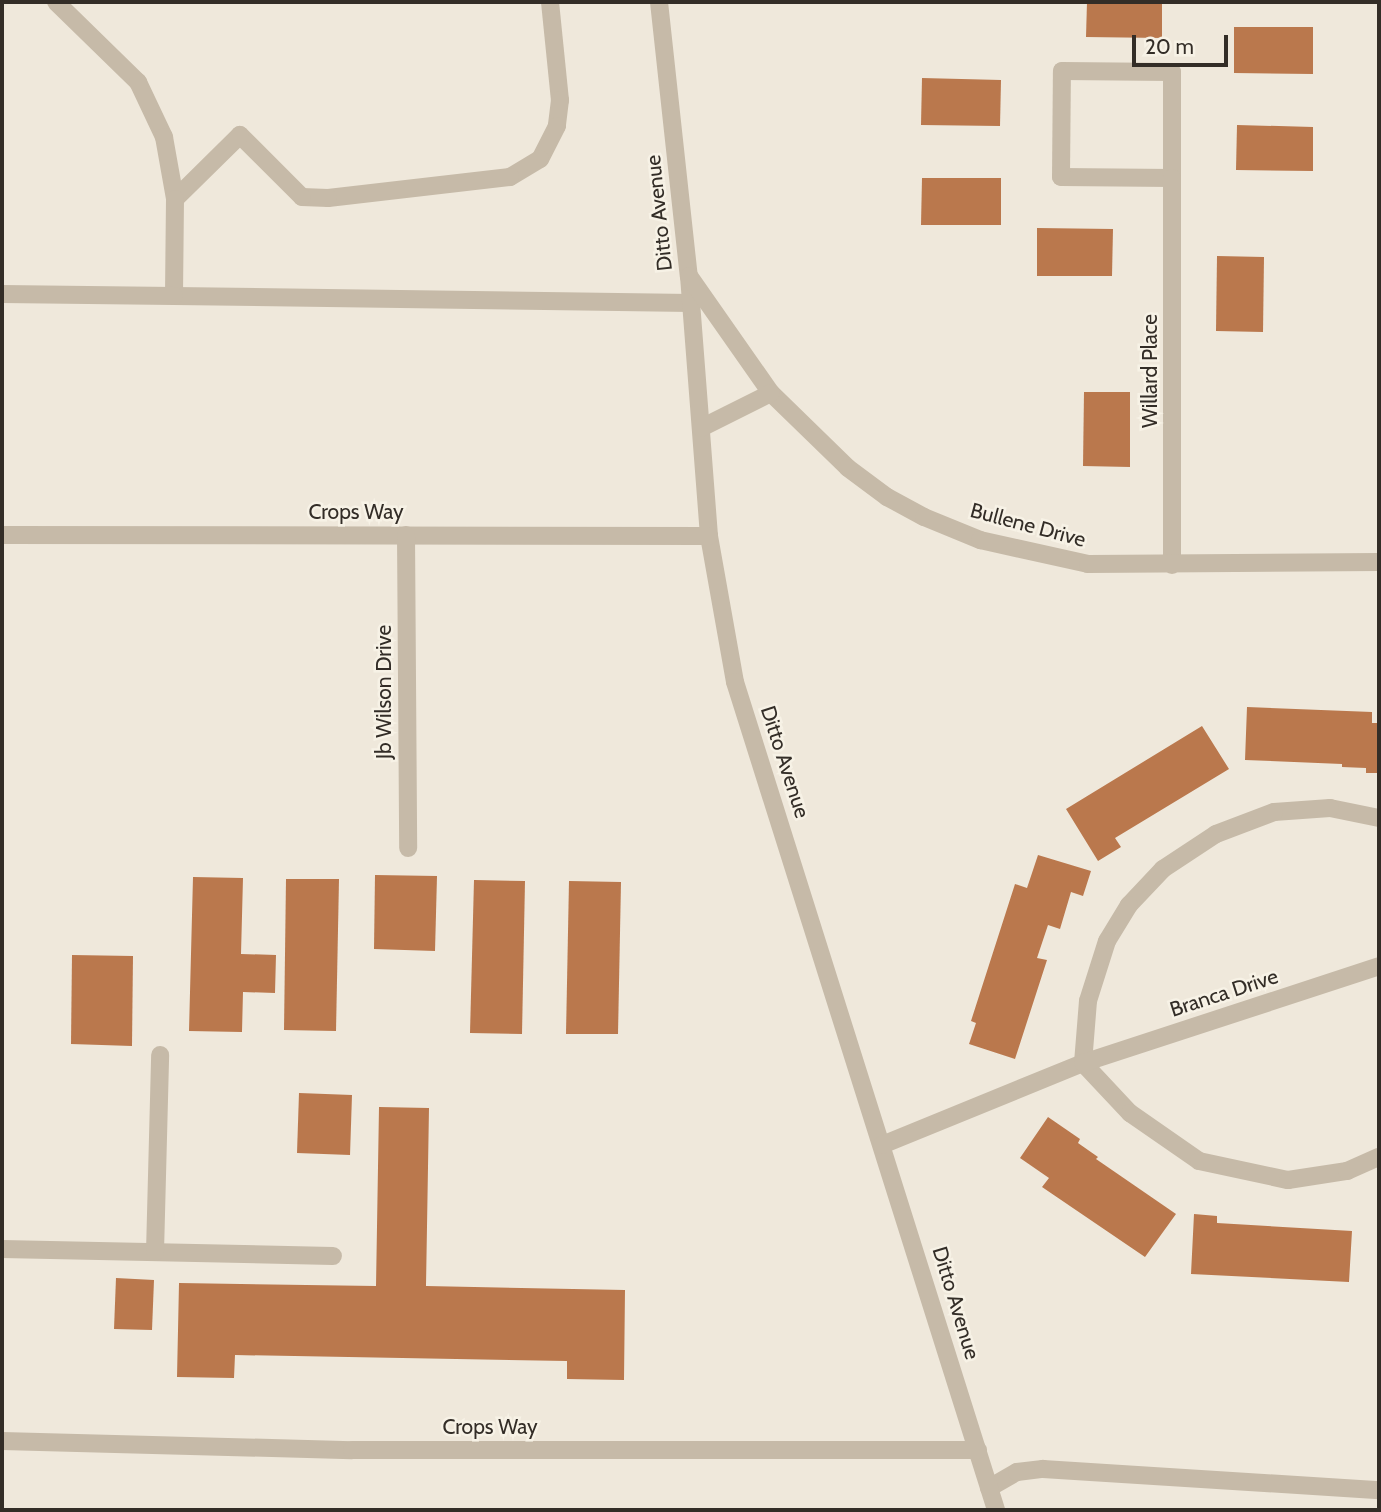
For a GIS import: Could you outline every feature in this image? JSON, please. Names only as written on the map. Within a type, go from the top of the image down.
[{"type":"street","points":[[56,2],[138,82],[164,137],[175,199],[174,296]]},
{"type":"street","points":[[175,199],[240,135],[302,197],[328,198],[510,177],[540,159],[557,126],[560,100],[550,2]]},
{"type":"street","name":"Ditto Avenue","points":[[659,2],[689,276],[709,536],[735,682],[978,1450],[994,1509]]},
{"type":"street","name":"Willard Place","points":[[1172,178],[1061,177],[1062,71],[1172,72],[1172,178],[1172,565]]},
{"type":"street","name":"Bullene Drive","points":[[689,276],[771,393],[848,467],[887,496],[924,517],[981,540],[1075,562],[1172,565],[1379,562]]},
{"type":"street","points":[[2,294],[691,303]]},
{"type":"street","points":[[701,428],[771,393]]},
{"type":"street","name":"Crops Way","points":[[2,535],[709,536]]},
{"type":"street","name":"Jb Wilson Drive","points":[[406,535],[408,848]]},
{"type":"street","points":[[1379,818],[1330,808],[1274,812],[1216,834],[1163,869],[1129,905],[1107,941],[1088,1001],[1083,1063],[1130,1113],[1199,1161],[1288,1180],[1347,1171],[1379,1157]]},
{"type":"street","name":"Branca Drive","points":[[882,1145],[1083,1063],[1379,966]]},
{"type":"street","points":[[155,1252],[160,1055]]},
{"type":"street","points":[[2,1249],[334,1256]]},
{"type":"street","name":"Crops Way","points":[[2,1441],[352,1450],[978,1450]]},
{"type":"street","points":[[989,1488],[1017,1472],[1043,1469],[1379,1490]]},
{"type":"building","points":[[1087,2],[1162,2],[1162,38],[1086,37]]},
{"type":"building","points":[[1234,27],[1313,27],[1313,74],[1234,73]]},
{"type":"building","points":[[922,78],[1001,80],[1000,126],[921,125]]},
{"type":"building","points":[[1237,125],[1313,127],[1313,171],[1236,170]]},
{"type":"building","points":[[922,178],[1001,178],[1001,225],[921,225]]},
{"type":"building","points":[[1037,228],[1113,229],[1112,276],[1037,276]]},
{"type":"building","points":[[1217,256],[1264,257],[1263,332],[1216,331]]},
{"type":"building","points":[[1084,392],[1130,392],[1130,467],[1083,466]]},
{"type":"building","points":[[1247,707],[1372,712],[1372,723],[1379,723],[1379,773],[1366,773],[1366,768],[1342,767],[1342,764],[1245,760]]},
{"type":"building","points":[[1202,726],[1229,769],[1115,838],[1121,847],[1098,861],[1066,809]]},
{"type":"building","points":[[1038,855],[1091,871],[1083,896],[1071,892],[1060,929],[1048,925],[1037,958],[1047,960],[1015,1059],[969,1044],[976,1023],[971,1021],[1015,884],[1027,888]]},
{"type":"building","points":[[375,875],[437,876],[435,951],[374,949]]},
{"type":"building","points":[[193,877],[243,878],[241,954],[276,955],[275,993],[243,992],[242,1032],[189,1031]]},
{"type":"building","points":[[286,879],[339,879],[336,1031],[284,1030]]},
{"type":"building","points":[[474,880],[525,881],[522,1034],[470,1033]]},
{"type":"building","points":[[569,881],[621,882],[618,1034],[566,1034]]},
{"type":"building","points":[[72,955],[133,956],[132,1046],[71,1044]]},
{"type":"building","points":[[299,1093],[352,1095],[350,1155],[297,1153]]},
{"type":"building","points":[[379,1107],[429,1108],[426,1286],[625,1290],[624,1380],[567,1379],[567,1361],[235,1355],[234,1378],[177,1377],[179,1283],[376,1286]]},
{"type":"building","points":[[1048,1117],[1080,1139],[1078,1143],[1098,1157],[1096,1159],[1176,1214],[1145,1257],[1042,1187],[1049,1178],[1020,1158]]},
{"type":"building","points":[[1194,1214],[1217,1216],[1217,1223],[1352,1231],[1349,1282],[1191,1274]]},
{"type":"building","points":[[116,1278],[154,1280],[152,1330],[114,1329]]}]
